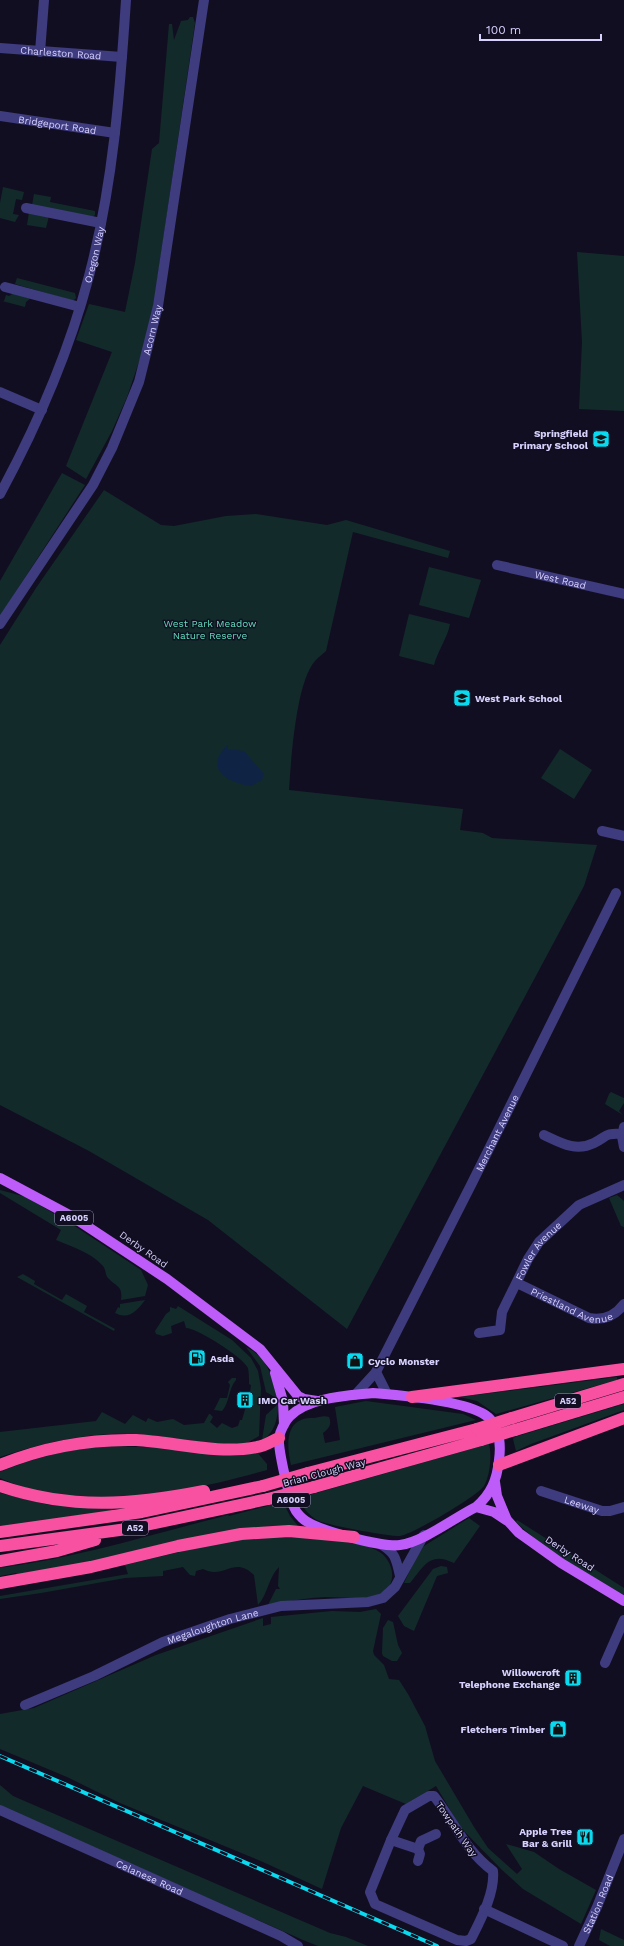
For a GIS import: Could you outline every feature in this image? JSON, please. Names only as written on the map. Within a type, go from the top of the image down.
[{"type":"highway","points":[[412,1397],[624,1370]]},
{"type":"highway","name":"Brian Clough Way","points":[[513,1424],[624,1384]]},
{"type":"highway","name":"Brian Clough Way","points":[[0,1546],[127,1529],[268,1499],[314,1487],[513,1424],[624,1397]]},
{"type":"highway","points":[[499,1465],[624,1418]]},
{"type":"highway","name":"Brian Clough Way","points":[[0,1532],[142,1512],[258,1487],[479,1434]]},
{"type":"highway","points":[[0,1464],[41,1450],[84,1442],[137,1440],[220,1449],[246,1449],[260,1447],[280,1438]]},
{"type":"highway","points":[[0,1486],[44,1498],[100,1504],[134,1503],[209,1490],[258,1487]]},
{"type":"highway","points":[[0,1561],[57,1551],[85,1544],[127,1529]]},
{"type":"highway","points":[[0,1584],[91,1567],[185,1544],[241,1534],[289,1531],[354,1537]]},
{"type":"main road","name":"Derby Road","points":[[0,1178],[37,1196],[109,1239],[239,1332],[265,1354],[298,1396],[304,1399],[321,1401]]},
{"type":"main road","name":"Derby Road","points":[[265,1354],[281,1390],[284,1410],[284,1425]]},
{"type":"main road","name":"A6005","points":[[321,1401],[355,1395],[387,1394],[412,1397],[468,1408],[489,1418],[497,1429],[500,1440],[499,1465],[495,1480]]},
{"type":"main road","points":[[284,1425],[287,1420],[297,1411],[321,1401]]},
{"type":"main road","name":"A6005","points":[[284,1425],[280,1438],[280,1448],[291,1500],[295,1509],[303,1519],[320,1528],[380,1544],[400,1545],[411,1543],[476,1507]]},
{"type":"main road","name":"Derby Road","points":[[495,1480],[497,1496],[507,1520]]},
{"type":"main road","points":[[476,1507],[489,1494],[495,1480]]},
{"type":"main road","name":"Derby Road","points":[[476,1507],[494,1512],[507,1520],[522,1536],[550,1556],[624,1601]]},
{"type":"street","points":[[40,52],[44,0]]},
{"type":"street","name":"Oregon Way","points":[[0,494],[25,448],[42,410],[64,356],[80,307],[101,223],[115,134],[126,0]]},
{"type":"street","name":"Acorn Way","points":[[0,624],[93,485],[112,448],[139,382],[158,306],[204,0]]},
{"type":"street","name":"Charleston Road","points":[[0,48],[122,57]]},
{"type":"street","name":"Bridgeport Road","points":[[0,116],[115,134]]},
{"type":"street","points":[[26,208],[101,223]]},
{"type":"street","points":[[5,287],[80,307]]},
{"type":"street","points":[[0,392],[42,410]]},
{"type":"street","name":"West Road","points":[[497,566],[624,594]]},
{"type":"street","points":[[602,831],[624,836]]},
{"type":"street","name":"Merchant Avenue","points":[[355,1395],[376,1372],[616,893]]},
{"type":"street","points":[[544,1135],[574,1148],[591,1145],[608,1134],[623,1130],[624,1147]]},
{"type":"street","points":[[562,1156],[566,1145]]},
{"type":"street","name":"Fowler Avenue","points":[[479,1333],[500,1330],[501,1315],[535,1247],[558,1224],[584,1202],[624,1185]]},
{"type":"street","name":"Priestland Avenue","points":[[517,1283],[589,1318],[602,1319],[612,1316],[624,1304]]},
{"type":"street","points":[[376,1372],[387,1394]]},
{"type":"street","name":"Leeway","points":[[541,1490],[602,1511],[610,1511],[624,1507]]},
{"type":"street","name":"Megaloughton Lane","points":[[25,1705],[94,1676],[164,1642],[192,1631],[281,1606],[372,1601],[388,1595],[395,1587],[424,1535]]},
{"type":"street","points":[[380,1544],[395,1555],[400,1576]]},
{"type":"street","points":[[605,1662],[624,1620]]},
{"type":"street","name":"Towpath Way","points":[[429,1796],[434,1796],[464,1843],[479,1860],[493,1870],[494,1881],[471,1939],[466,1941],[457,1940],[375,1904],[370,1892],[391,1840],[405,1810],[429,1796]]},
{"type":"street","name":"Celanese Road","points":[[0,1810],[281,1936],[298,1946]]},
{"type":"street","points":[[418,1861],[420,1854],[418,1849],[421,1840],[436,1834]]},
{"type":"street","name":"Station Road","points":[[579,1946],[621,1854],[624,1839]]},
{"type":"street","points":[[391,1840],[418,1849]]},
{"type":"street","points":[[484,1909],[564,1946]]},
{"type":"green space","points":[[190,17],[193,17],[195,23],[153,309],[141,356],[127,397],[112,431],[86,479],[66,466],[112,352],[76,340],[89,304],[125,312],[135,263],[152,149],[159,143],[169,24],[172,24],[174,40],[181,21],[188,20]]},
{"type":"green space","points":[[3,187],[24,192],[22,200],[16,199],[13,214],[19,215],[15,222],[0,218],[0,203]]},
{"type":"green space","points":[[34,194],[51,197],[50,202],[95,211],[95,215],[91,218],[32,205]]},
{"type":"green space","points":[[29,212],[49,216],[46,228],[27,225]]},
{"type":"green space","points":[[577,252],[624,256],[624,411],[579,409],[582,342]]},
{"type":"green space","points":[[17,278],[75,293],[76,298],[73,301],[15,284]]},
{"type":"green space","points":[[16,292],[32,297],[26,302],[25,307],[2,301],[4,301],[6,295],[9,296]]},
{"type":"green space","points":[[62,473],[85,485],[0,616],[0,581]]},
{"type":"green space","name":"West Park Meadow Nature Reserve","points":[[104,490],[161,525],[174,526],[226,516],[256,514],[327,525],[346,520],[450,551],[448,558],[353,532],[326,651],[315,661],[303,686],[296,722],[289,790],[463,809],[460,830],[483,833],[492,838],[597,845],[584,886],[347,1329],[208,1220],[89,1151],[0,1105],[0,645],[36,588]]},
{"type":"green space","points":[[429,567],[481,580],[469,618],[419,605]]},
{"type":"green space","points":[[409,614],[450,624],[447,635],[434,665],[399,656]]},
{"type":"green space","points":[[560,749],[592,770],[574,799],[541,778]]},
{"type":"green space","points":[[611,1092],[624,1098],[624,1103],[619,1111],[623,1115],[605,1104]]},
{"type":"green space","points":[[0,1190],[26,1197],[73,1225],[141,1270],[148,1285],[145,1296],[121,1300],[120,1289],[108,1278],[103,1266],[97,1260],[80,1250],[56,1240],[61,1230],[0,1193]]},
{"type":"green space","points":[[617,1195],[624,1201],[624,1227],[621,1226],[609,1198]]},
{"type":"green space","points":[[23,1274],[35,1281],[34,1284],[62,1300],[66,1294],[87,1306],[84,1312],[115,1329],[114,1331],[17,1277]]},
{"type":"green space","points":[[145,1300],[136,1311],[129,1315],[120,1315],[115,1313],[118,1307],[120,1308],[120,1304]]},
{"type":"green space","points":[[178,1306],[232,1340],[251,1358],[258,1371],[261,1388],[259,1436],[247,1443],[228,1444],[139,1434],[96,1435],[54,1442],[0,1457],[0,1432],[96,1421],[102,1412],[125,1424],[133,1415],[146,1422],[148,1418],[157,1422],[173,1419],[184,1425],[204,1423],[210,1414],[213,1417],[210,1422],[217,1428],[222,1423],[232,1428],[238,1426],[240,1420],[242,1420],[246,1406],[251,1407],[254,1395],[250,1393],[251,1385],[249,1384],[248,1368],[245,1363],[220,1344],[192,1329],[186,1328],[184,1321],[171,1326],[172,1333],[163,1336],[156,1334],[155,1331],[166,1314],[170,1311],[170,1307],[176,1309]]},
{"type":"green space","points":[[246,1347],[259,1356],[268,1368],[278,1399],[266,1392],[260,1366]]},
{"type":"green space","points":[[617,1377],[617,1380],[496,1414],[477,1401],[460,1397]]},
{"type":"green space","points":[[232,1378],[236,1378],[236,1380],[233,1384],[225,1407],[222,1411],[214,1410],[220,1398],[227,1398],[230,1385],[228,1382]]},
{"type":"green space","points":[[366,1401],[463,1414],[476,1420],[291,1465],[288,1440],[292,1428],[296,1423],[306,1418],[323,1416],[329,1417],[329,1426],[323,1433],[325,1443],[340,1440],[335,1407]]},
{"type":"green space","points":[[279,1403],[273,1429],[267,1437],[262,1440],[266,1415]]},
{"type":"green space","points":[[624,1404],[624,1410],[531,1444],[516,1451],[513,1439],[515,1437]]},
{"type":"green space","points":[[489,1444],[490,1465],[484,1486],[469,1498],[444,1514],[407,1534],[400,1536],[385,1535],[319,1521],[312,1517],[302,1505],[299,1498]]},
{"type":"green space","points":[[108,1446],[256,1451],[267,1464],[267,1470],[235,1479],[168,1493],[133,1497],[98,1498],[64,1496],[31,1490],[0,1478],[0,1472],[26,1462],[80,1449]]},
{"type":"green space","points":[[0,1493],[49,1505],[112,1508],[113,1511],[0,1527]]},
{"type":"green space","points":[[283,1502],[290,1516],[298,1526],[17,1575],[16,1573],[0,1576],[0,1568],[29,1564],[86,1552]]},
{"type":"green space","points":[[469,1518],[480,1526],[454,1563],[439,1559],[428,1562],[410,1583],[404,1583],[415,1560],[424,1546]]},
{"type":"green space","points":[[517,1520],[624,1588],[624,1595],[540,1543],[516,1522]]},
{"type":"green space","points":[[285,1536],[344,1541],[376,1550],[387,1559],[390,1566],[392,1579],[390,1586],[385,1591],[372,1597],[319,1597],[268,1605],[276,1589],[280,1589],[278,1586],[279,1567],[272,1576],[264,1596],[258,1605],[254,1575],[247,1569],[235,1567],[217,1572],[210,1572],[203,1569],[196,1571],[195,1576],[190,1575],[183,1567],[163,1571],[163,1576],[125,1578],[0,1599],[0,1596],[128,1574],[125,1565],[226,1541]]},
{"type":"green space","points":[[441,1566],[447,1567],[448,1573],[437,1576],[414,1631],[404,1626],[398,1616],[433,1569]]},
{"type":"green space","points":[[376,1609],[381,1614],[373,1651],[374,1655],[384,1665],[389,1679],[399,1680],[408,1694],[425,1726],[435,1761],[474,1827],[488,1848],[517,1874],[522,1869],[506,1844],[534,1852],[559,1869],[596,1890],[581,1924],[523,1889],[501,1869],[461,1828],[436,1786],[406,1804],[363,1786],[341,1828],[322,1889],[263,1862],[120,1803],[67,1777],[0,1749],[0,1714],[34,1708],[156,1655],[263,1618],[263,1626],[271,1624],[271,1617],[332,1611],[360,1612]]},
{"type":"green space","points":[[388,1620],[393,1622],[398,1645],[402,1653],[397,1661],[392,1661],[383,1656],[382,1653],[383,1628]]},
{"type":"green space","points":[[0,1785],[13,1796],[330,1933],[346,1937],[368,1946],[318,1946],[303,1940],[0,1806]]},
{"type":"green space","points":[[601,1929],[624,1940],[624,1946],[610,1946],[599,1940]]},
{"type":"water","points":[[228,745],[228,749],[244,751],[264,774],[262,780],[251,786],[233,781],[223,775],[217,765],[218,758]]},
{"type":"railway","points":[[0,1756],[437,1946]]},
{"type":"place","name":"Springfield Primary School","points":[[601,439]]},
{"type":"place","name":"West Park School","points":[[462,698]]},
{"type":"place","name":"Asda","points":[[197,1358]]},
{"type":"place","name":"Cyclo Monster","points":[[355,1361]]},
{"type":"place","name":"IMO Car Wash","points":[[245,1400]]},
{"type":"place","name":"Willowcroft Telephone Exchange","points":[[573,1678]]},
{"type":"place","name":"Fletchers Timber","points":[[558,1729]]},
{"type":"place","name":"Apple Tree Bar & Grill","points":[[585,1837]]}]
